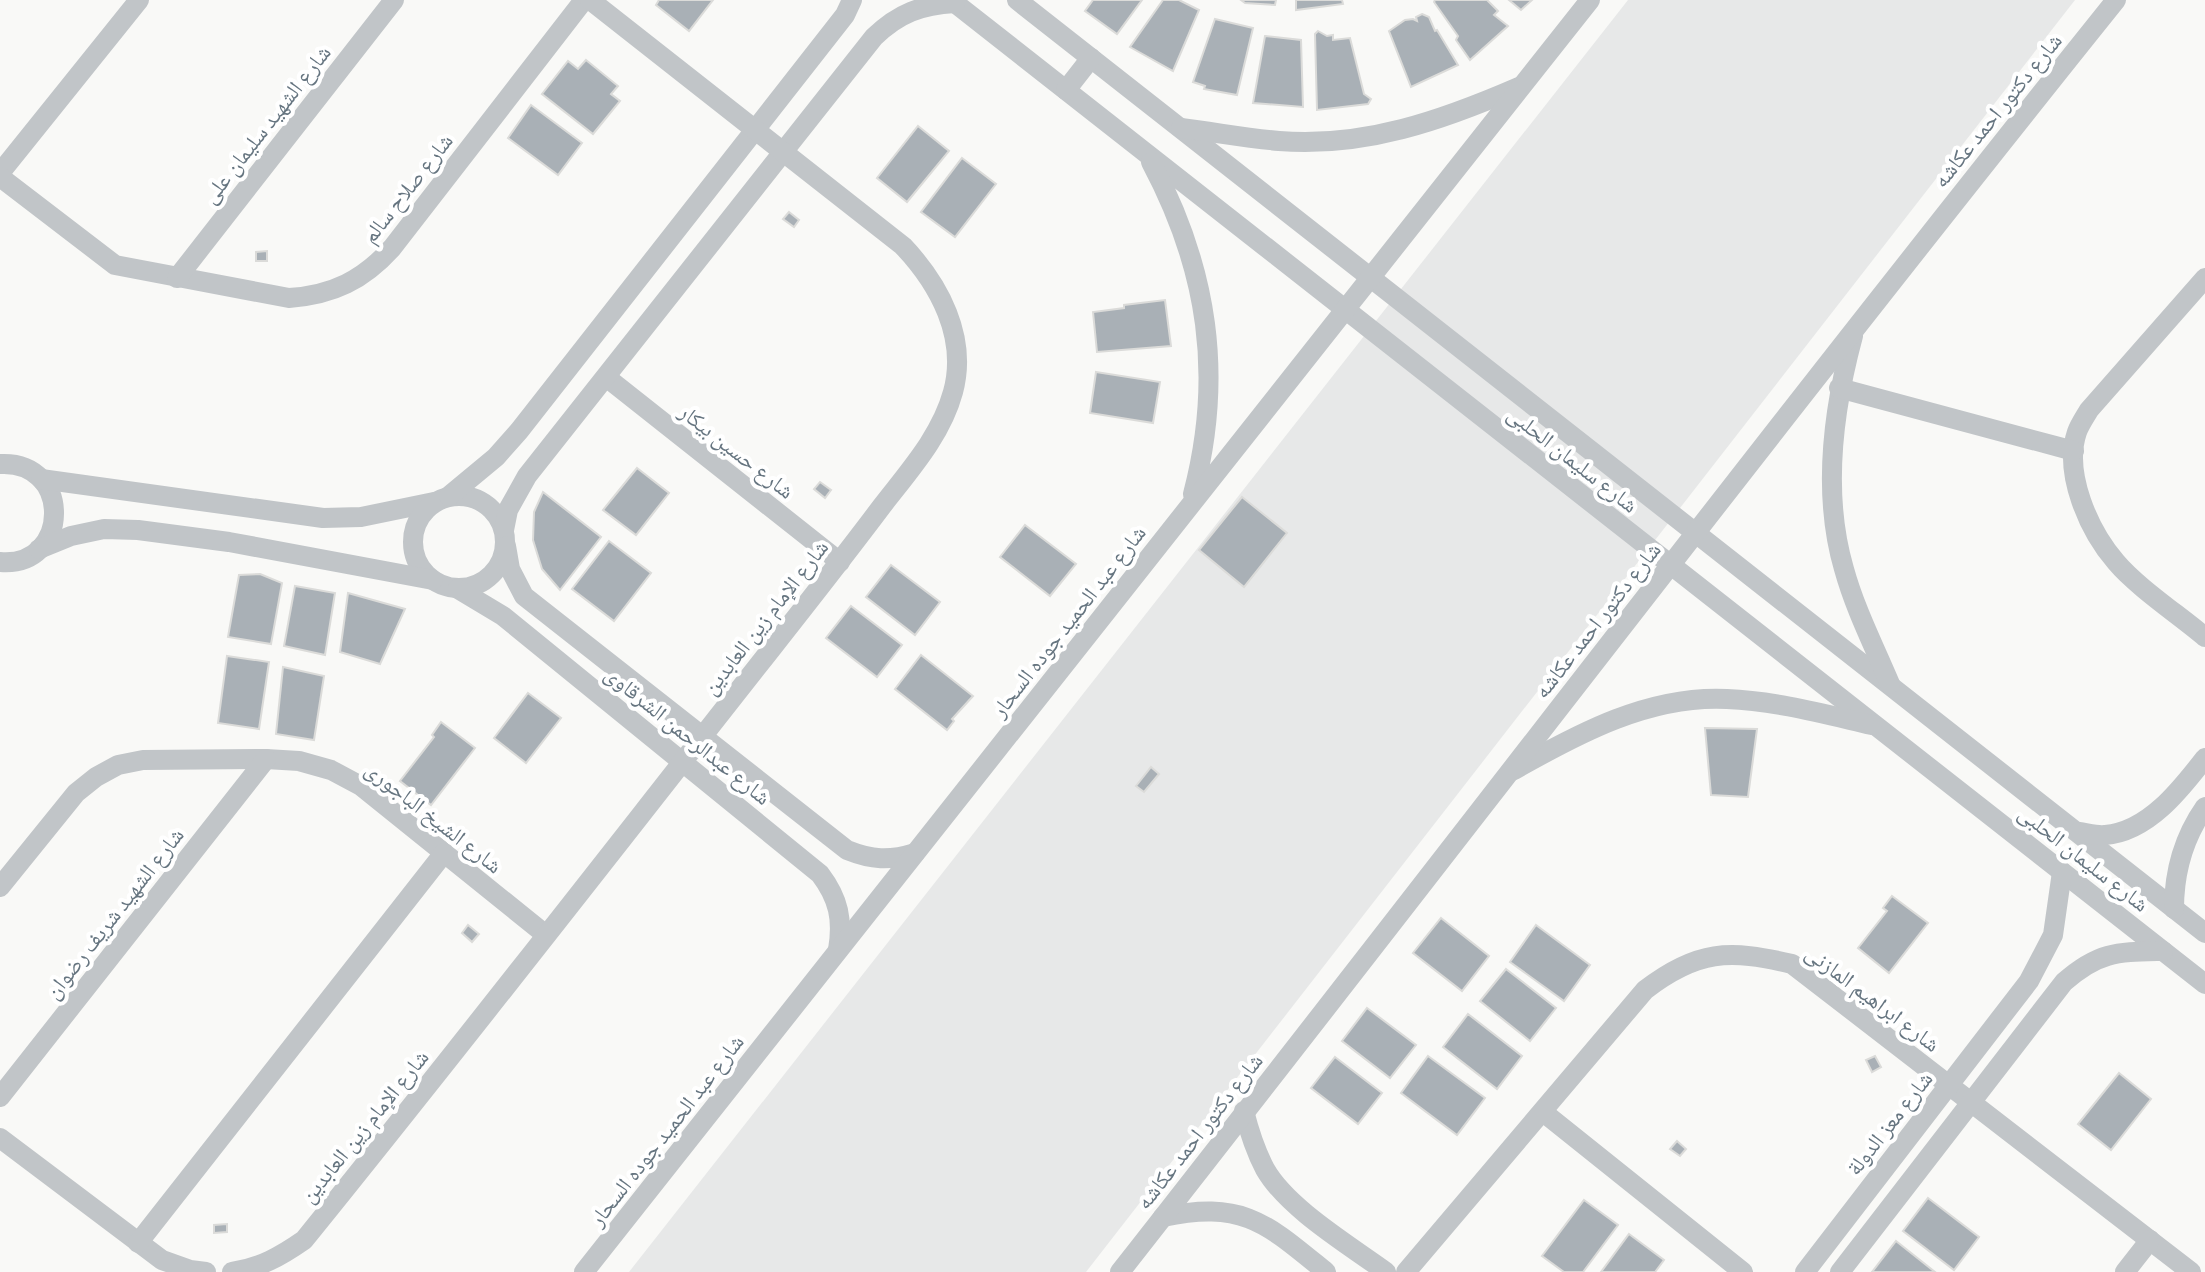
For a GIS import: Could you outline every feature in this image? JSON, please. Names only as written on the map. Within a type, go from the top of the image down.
[{"type":"street","points":[[0,175],[139,0]]},
{"type":"street","name":"شارع الشهيد سليمان على","points":[[177,278],[394,0]]},
{"type":"street","name":"شارع صلاح سالم","points":[[0,175],[115,265],[289,298],[336,290],[357,280],[392,248],[587,0]]},
{"type":"street","name":"شارع الإمام زين العابدين","points":[[232,1272],[249,1270],[277,1258],[304,1240],[840,562],[933,439],[953,391],[956,359],[942,297],[925,270],[903,246],[587,0]]},
{"type":"street","points":[[433,580],[421,570],[412,541],[415,526],[423,512],[496,457],[519,431],[845,15],[852,0]]},
{"type":"street","name":"شارع سليمان الحلبى","points":[[1017,0],[2205,933]]},
{"type":"street","name":"شارع عبد الحميد جوده السحار","points":[[584,1272],[1590,0]]},
{"type":"street","points":[[39,549],[82,533],[104,529],[138,530],[229,542],[433,580],[458,589],[475,586],[490,577],[501,563],[508,510],[516,492],[874,37],[890,21],[910,10],[953,2]]},
{"type":"street","name":"شارع سليمان الحلبى","points":[[953,2],[2205,984]]},
{"type":"street","name":"شارع دكتور احمد عكاشه","points":[[1120,1272],[1856,326],[2118,2]]},
{"type":"street","points":[[1066,90],[1091,58]]},
{"type":"street","points":[[1180,127],[1282,141],[1331,141],[1380,135],[1428,123],[1523,85]]},
{"type":"street","points":[[1147,155],[1169,196],[1186,238],[1199,282],[1207,327],[1210,373],[1208,418],[1201,464],[1190,504]]},
{"type":"street","points":[[2203,284],[2089,410],[2077,431],[2074,451],[2080,496],[2099,540],[2117,565],[2205,637]]},
{"type":"street","points":[[1856,326],[1839,388],[1832,474],[1834,525],[1843,567],[1891,688]]},
{"type":"street","name":"شارع حسين بيكار","points":[[606,377],[840,562]]},
{"type":"street","points":[[1839,388],[2074,451]]},
{"type":"street","points":[[3,461],[28,468],[41,479],[55,507],[49,537],[39,549],[30,556],[3,564]]},
{"type":"street","points":[[41,479],[323,518],[361,517],[442,499],[477,499],[499,517],[505,538]]},
{"type":"street","name":"شارع عبدالرحمن الشرقاوى","points":[[505,538],[510,569],[524,596],[847,850],[869,859],[881,860],[915,853]]},
{"type":"street","name":"شارع عبدالرحمن الشرقاوى","points":[[458,589],[503,616],[820,874],[840,909],[838,950]]},
{"type":"street","points":[[1504,776],[1578,733],[1625,715],[1677,703],[1724,698],[1767,703],[1878,727]]},
{"type":"street","points":[[1955,786],[1978,756]]},
{"type":"street","points":[[2077,832],[2106,835],[2132,826],[2156,812],[2177,794],[2205,758]]},
{"type":"street","name":"شارع الشهيد شريف رضوان","points":[[0,1097],[266,759]]},
{"type":"street","name":"شارع الشيخ الباجورى","points":[[0,887],[76,793],[118,765],[143,760],[299,761],[331,770],[361,786],[546,935]]},
{"type":"street","points":[[2174,909],[2177,872],[2183,851],[2205,807]]},
{"type":"street","points":[[138,1243],[444,853]]},
{"type":"street","name":"شارع معز الدولة","points":[[1805,1272],[2029,981],[2053,935],[2062,872]]},
{"type":"street","points":[[1840,1272],[2064,982],[2084,965],[2116,954],[2163,951]]},
{"type":"street","name":"شارع ابراهيم المازنى","points":[[1406,1272],[1645,990],[1669,972],[1697,960],[1727,954],[1758,956],[1792,964],[2191,1272]]},
{"type":"street","points":[[1244,1111],[1266,1171],[1286,1197],[1386,1272]]},
{"type":"street","points":[[1543,1112],[1743,1272]]},
{"type":"street","points":[[0,1138],[162,1260],[206,1272]]},
{"type":"street","points":[[1163,1217],[1190,1211],[1218,1211],[1245,1216],[1270,1226],[1326,1272]]},
{"type":"street","points":[[2125,1272],[2150,1240]]},
{"type":"shaded area","points":[[1628,0],[2075,0],[1086,1272],[629,1272]]},
{"type":"building","points":[[659,0],[713,0],[689,31],[656,5]]},
{"type":"building","points":[[1093,0],[1142,0],[1117,34],[1085,11]]},
{"type":"building","points":[[1163,0],[1179,0],[1199,10],[1173,71],[1130,47]]},
{"type":"building","points":[[1241,0],[1276,0],[1275,5]]},
{"type":"building","points":[[1296,0],[1342,0],[1343,4],[1296,10]]},
{"type":"building","points":[[1435,0],[1487,0],[1498,11],[1494,15],[1508,26],[1470,60]]},
{"type":"building","points":[[1509,0],[1532,0],[1521,10]]},
{"type":"building","points":[[1422,14],[1429,17],[1458,65],[1411,87],[1389,31],[1405,20],[1417,21],[1416,17]]},
{"type":"building","points":[[1215,19],[1253,28],[1237,95],[1204,89],[1205,86],[1193,82]]},
{"type":"building","points":[[1318,31],[1327,36],[1333,35],[1333,40],[1350,38],[1364,94],[1371,99],[1368,104],[1317,110],[1315,34]]},
{"type":"building","points":[[1265,36],[1301,40],[1303,107],[1253,103]]},
{"type":"building","points":[[586,60],[618,86],[611,94],[620,101],[593,134],[542,94],[568,61],[578,69]]},
{"type":"building","points":[[531,105],[582,143],[558,175],[508,138]]},
{"type":"building","points":[[918,126],[949,151],[907,202],[877,178]]},
{"type":"building","points":[[962,158],[996,184],[955,237],[921,212]]},
{"type":"building","points":[[789,212],[799,220],[794,227],[783,219]]},
{"type":"building","points":[[267,251],[267,261],[256,261],[256,252]]},
{"type":"building","points":[[1165,300],[1171,346],[1097,352],[1093,312]]},
{"type":"building","points":[[1096,372],[1160,382],[1153,423],[1090,413]]},
{"type":"building","points":[[637,468],[669,493],[636,535],[603,510]]},
{"type":"building","points":[[820,482],[831,490],[825,498],[814,489]]},
{"type":"building","points":[[543,492],[601,537],[560,590],[542,569],[533,540],[534,512]]},
{"type":"building","points":[[1242,497],[1287,533],[1244,587],[1199,550]]},
{"type":"building","points":[[1025,525],[1076,564],[1050,596],[1000,557]]},
{"type":"building","points":[[609,541],[651,573],[614,621],[572,589]]},
{"type":"building","points":[[891,565],[940,602],[915,635],[866,597]]},
{"type":"building","points":[[260,574],[282,583],[271,644],[228,637],[239,575]]},
{"type":"building","points":[[295,586],[335,593],[325,655],[284,646]]},
{"type":"building","points":[[348,593],[405,609],[380,664],[340,652]]},
{"type":"building","points":[[851,606],[902,645],[877,677],[826,638]]},
{"type":"building","points":[[921,655],[973,696],[952,719],[954,721],[947,730],[895,689]]},
{"type":"building","points":[[227,656],[269,662],[259,729],[218,723]]},
{"type":"building","points":[[283,667],[324,676],[314,740],[276,734]]},
{"type":"building","points":[[528,693],[561,718],[526,763],[494,738]]},
{"type":"building","points":[[441,722],[475,748],[431,805],[400,781],[434,737],[432,735]]},
{"type":"building","points":[[1705,728],[1757,729],[1748,797],[1711,795]]},
{"type":"building","points":[[1151,767],[1159,774],[1144,792],[1136,786]]},
{"type":"building","points":[[1892,896],[1928,923],[1889,973],[1858,948],[1887,911],[1883,908]]},
{"type":"building","points":[[1441,918],[1489,956],[1462,991],[1413,953]]},
{"type":"building","points":[[468,925],[479,934],[472,942],[462,933]]},
{"type":"building","points":[[1536,925],[1590,965],[1564,1001],[1510,962]]},
{"type":"building","points":[[1506,969],[1556,1008],[1530,1041],[1480,1001]]},
{"type":"building","points":[[1367,1008],[1416,1045],[1390,1078],[1342,1041]]},
{"type":"building","points":[[1468,1014],[1522,1056],[1497,1089],[1443,1047]]},
{"type":"building","points":[[1428,1056],[1485,1098],[1457,1135],[1401,1093]]},
{"type":"building","points":[[1875,1056],[1881,1067],[1872,1072],[1866,1060]]},
{"type":"building","points":[[1335,1057],[1382,1093],[1358,1124],[1311,1088]]},
{"type":"building","points":[[2119,1073],[2151,1099],[2111,1150],[2078,1124]]},
{"type":"building","points":[[1677,1141],[1686,1149],[1680,1156],[1670,1149]]},
{"type":"building","points":[[1928,1198],[1979,1237],[1954,1270],[1903,1231]]},
{"type":"building","points":[[1584,1200],[1618,1225],[1583,1272],[1564,1272],[1542,1256]]},
{"type":"building","points":[[227,1224],[227,1232],[214,1233],[214,1225]]},
{"type":"building","points":[[1629,1234],[1664,1260],[1655,1272],[1601,1272]]},
{"type":"building","points":[[1896,1241],[1935,1272],[1872,1272]]}]
